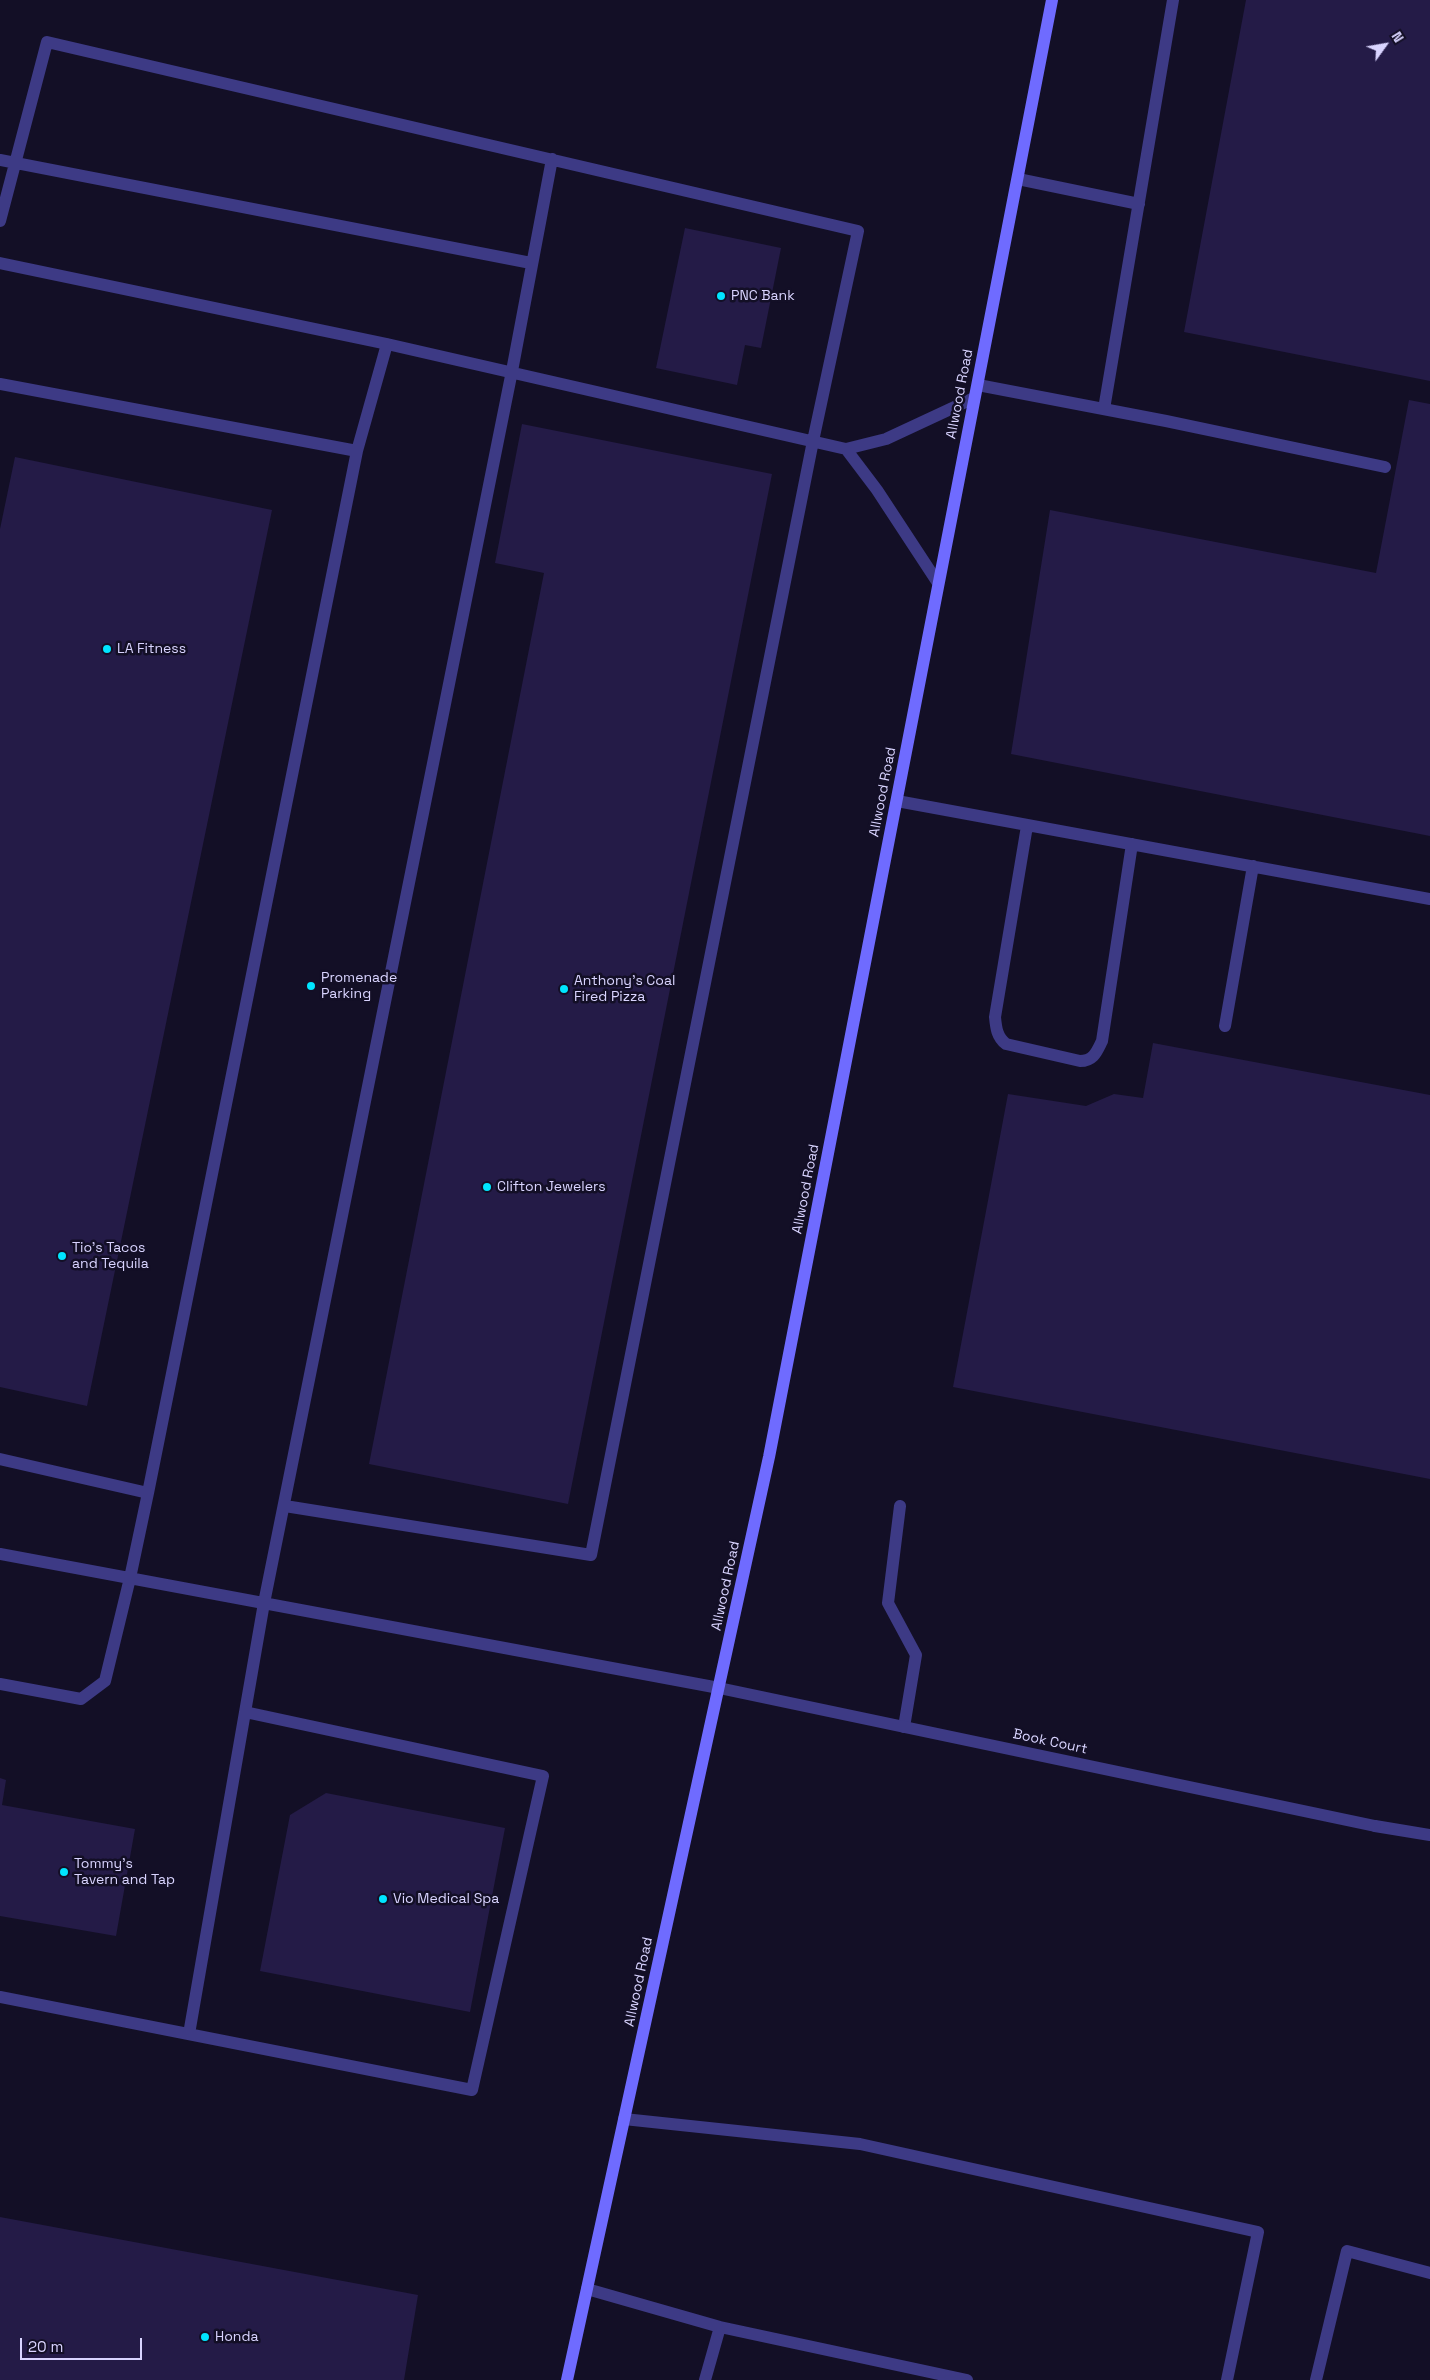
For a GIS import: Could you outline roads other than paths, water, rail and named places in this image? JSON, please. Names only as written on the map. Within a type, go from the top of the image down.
[{"type":"main road","name":"Allwood Road","points":[[567,2380],[770,1457],[1052,0]]},
{"type":"street","points":[[1104,410],[1173,0]]},
{"type":"street","points":[[0,221],[47,42],[858,231],[812,441],[591,1556],[285,1506]]},
{"type":"street","points":[[189,2034],[264,1603],[512,371],[552,159]]},
{"type":"street","points":[[0,160],[531,263]]},
{"type":"street","points":[[1018,179],[1139,204]]},
{"type":"street","points":[[0,263],[512,371],[846,449],[886,438],[974,398]]},
{"type":"street","points":[[0,1684],[81,1699],[105,1681],[148,1493],[356,451],[387,344]]},
{"type":"street","points":[[0,384],[356,451]]},
{"type":"street","points":[[978,385],[1385,467]]},
{"type":"street","points":[[846,449],[877,490],[938,583]]},
{"type":"street","points":[[897,801],[1430,899]]},
{"type":"street","points":[[1026,826],[995,1017],[995,1027],[998,1036],[1006,1044],[1080,1060],[1091,1058],[1102,1041],[1132,844]]},
{"type":"street","points":[[1225,1026],[1254,866]]},
{"type":"street","points":[[0,1459],[148,1493]]},
{"type":"street","points":[[900,1506],[888,1603],[916,1655],[904,1727]]},
{"type":"street","name":"Book Court","points":[[0,1554],[719,1688],[1375,1826],[1430,1835]]},
{"type":"street","points":[[0,1997],[472,2090],[543,1776],[245,1712]]},
{"type":"street","points":[[624,2119],[860,2144],[1258,2232],[1227,2380]]},
{"type":"street","points":[[1316,2380],[1348,2251],[1430,2273]]},
{"type":"street","points":[[587,2288],[720,2327],[966,2380]]},
{"type":"street","points":[[704,2380],[720,2327]]},
{"type":"place","name":"PNC Bank","points":[[721,296]]},
{"type":"place","name":"LA Fitness","points":[[107,649]]},
{"type":"place","name":"Promenade Parking","points":[[311,986]]},
{"type":"place","name":"Anthony's Coal Fired Pizza","points":[[564,989]]},
{"type":"place","name":"Clifton Jewelers","points":[[487,1187]]},
{"type":"place","name":"Tio's Tacos and Tequila","points":[[62,1256]]},
{"type":"place","name":"Tommy's Tavern and Tap","points":[[64,1872]]},
{"type":"place","name":"Vio Medical Spa","points":[[383,1899]]},
{"type":"place","name":"Honda","points":[[205,2337]]}]
